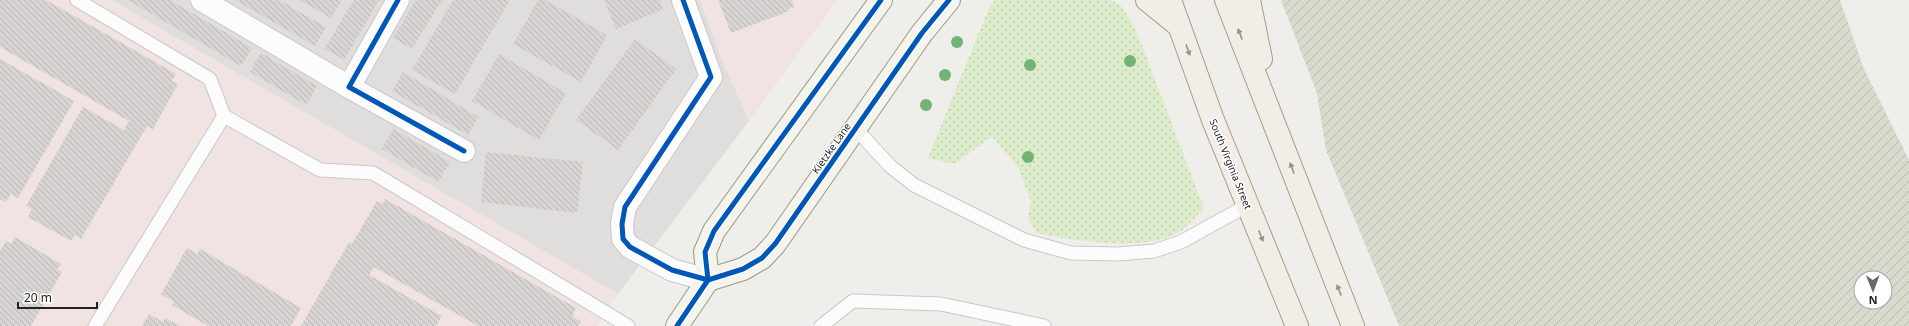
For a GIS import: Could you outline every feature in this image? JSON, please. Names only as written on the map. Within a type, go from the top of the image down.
[{"type":"main road","name":"Kietzke Lane","points":[[708,280],[743,269],[762,258],[775,244],[922,33],[949,0]]},
{"type":"main road","points":[[1147,0],[1180,27]]},
{"type":"main road","name":"South Virginia Street","points":[[1170,0],[1214,120],[1297,326]]},
{"type":"main road","points":[[1226,0],[1353,326]]},
{"type":"main road","points":[[1249,0],[1272,115]]},
{"type":"main road","points":[[677,326],[708,280],[705,252],[714,232],[876,2]]},
{"type":"street","points":[[202,0],[349,87],[464,151]]},
{"type":"street","points":[[349,87],[398,0]]},
{"type":"street","points":[[683,0],[711,77],[625,207],[622,224],[623,239],[630,247],[672,270],[708,280]]},
{"type":"lane","points":[[77,0],[210,79],[224,116],[320,170],[373,174],[628,326]]},
{"type":"lane","points":[[95,326],[224,116]]},
{"type":"lane","points":[[855,128],[890,166],[914,185],[1024,240],[1070,253],[1118,254],[1154,251],[1181,242],[1248,205]]},
{"type":"lane","points":[[821,326],[853,301],[941,304],[1044,326]]},
{"type":"shaded area","points":[[0,0],[111,0],[618,294],[597,326],[0,326]]},
{"type":"shaded area","points":[[111,0],[700,0],[722,59],[749,121],[618,294]]},
{"type":"shaded area","points":[[700,0],[837,0],[749,121],[722,59]]},
{"type":"shaded area","points":[[1281,0],[1840,0],[1864,69],[1909,160],[1909,326],[1399,326],[1326,150],[1317,93]]},
{"type":"green space","points":[[995,0],[1111,0],[1121,6],[1134,25],[1204,208],[1185,228],[1168,237],[1150,242],[1131,243],[1110,243],[1070,239],[1036,233],[1028,217],[1031,202],[1019,169],[992,136],[955,164],[928,158],[989,8]]},
{"type":"building","points":[[0,0],[46,0],[176,74],[172,81],[178,84],[153,129],[147,126],[81,239],[75,235],[71,241],[28,217],[32,209],[26,206],[83,107],[124,130],[129,121],[0,47]]},
{"type":"building","points":[[128,0],[170,0],[252,48],[241,66]]},
{"type":"building","points":[[235,0],[279,0],[326,27],[315,46]]},
{"type":"building","points":[[299,0],[342,0],[331,18]]},
{"type":"building","points":[[354,0],[379,0],[344,60],[324,49]]},
{"type":"building","points":[[416,0],[442,0],[412,49],[393,38]]},
{"type":"building","points":[[453,0],[510,0],[455,94],[412,70]]},
{"type":"building","points":[[538,0],[545,0],[607,35],[581,82],[513,44]]},
{"type":"building","points":[[604,0],[660,0],[663,9],[616,29]]},
{"type":"building","points":[[718,0],[792,0],[794,7],[788,9],[789,11],[731,33]]},
{"type":"building","points":[[635,39],[676,69],[618,150],[576,120]]},
{"type":"building","points":[[261,53],[317,86],[306,105],[250,72]]},
{"type":"building","points":[[499,54],[566,93],[539,140],[472,101]]},
{"type":"building","points":[[0,59],[74,101],[18,198],[11,193],[6,202],[0,199]]},
{"type":"building","points":[[403,72],[478,117],[468,135],[392,91]]},
{"type":"building","points":[[393,129],[450,162],[438,182],[382,149]]},
{"type":"building","points":[[486,152],[583,162],[577,213],[481,202]]},
{"type":"building","points":[[385,199],[576,308],[572,316],[581,322],[578,326],[478,326],[374,267],[369,275],[442,316],[436,326],[301,326],[349,242],[352,244],[377,201],[383,204]]},
{"type":"building","points":[[15,237],[61,264],[57,269],[62,272],[31,326],[0,326],[0,251],[6,241],[11,244]]},
{"type":"building","points":[[187,248],[197,254],[200,249],[301,308],[291,326],[208,326],[172,305],[174,302],[161,294]]},
{"type":"building","points":[[149,314],[163,322],[165,318],[180,326],[142,326]]},
{"type":"cycle path","points":[[398,0],[349,87],[464,151]]},
{"type":"cycle path","points":[[683,0],[711,77],[625,207],[622,224],[623,239],[630,247],[672,270],[708,280]]},
{"type":"cycle path","points":[[708,280],[705,252],[714,231],[881,0]]},
{"type":"cycle path","points":[[677,326],[708,280],[743,269],[762,258],[775,244],[922,33],[949,0]]}]
